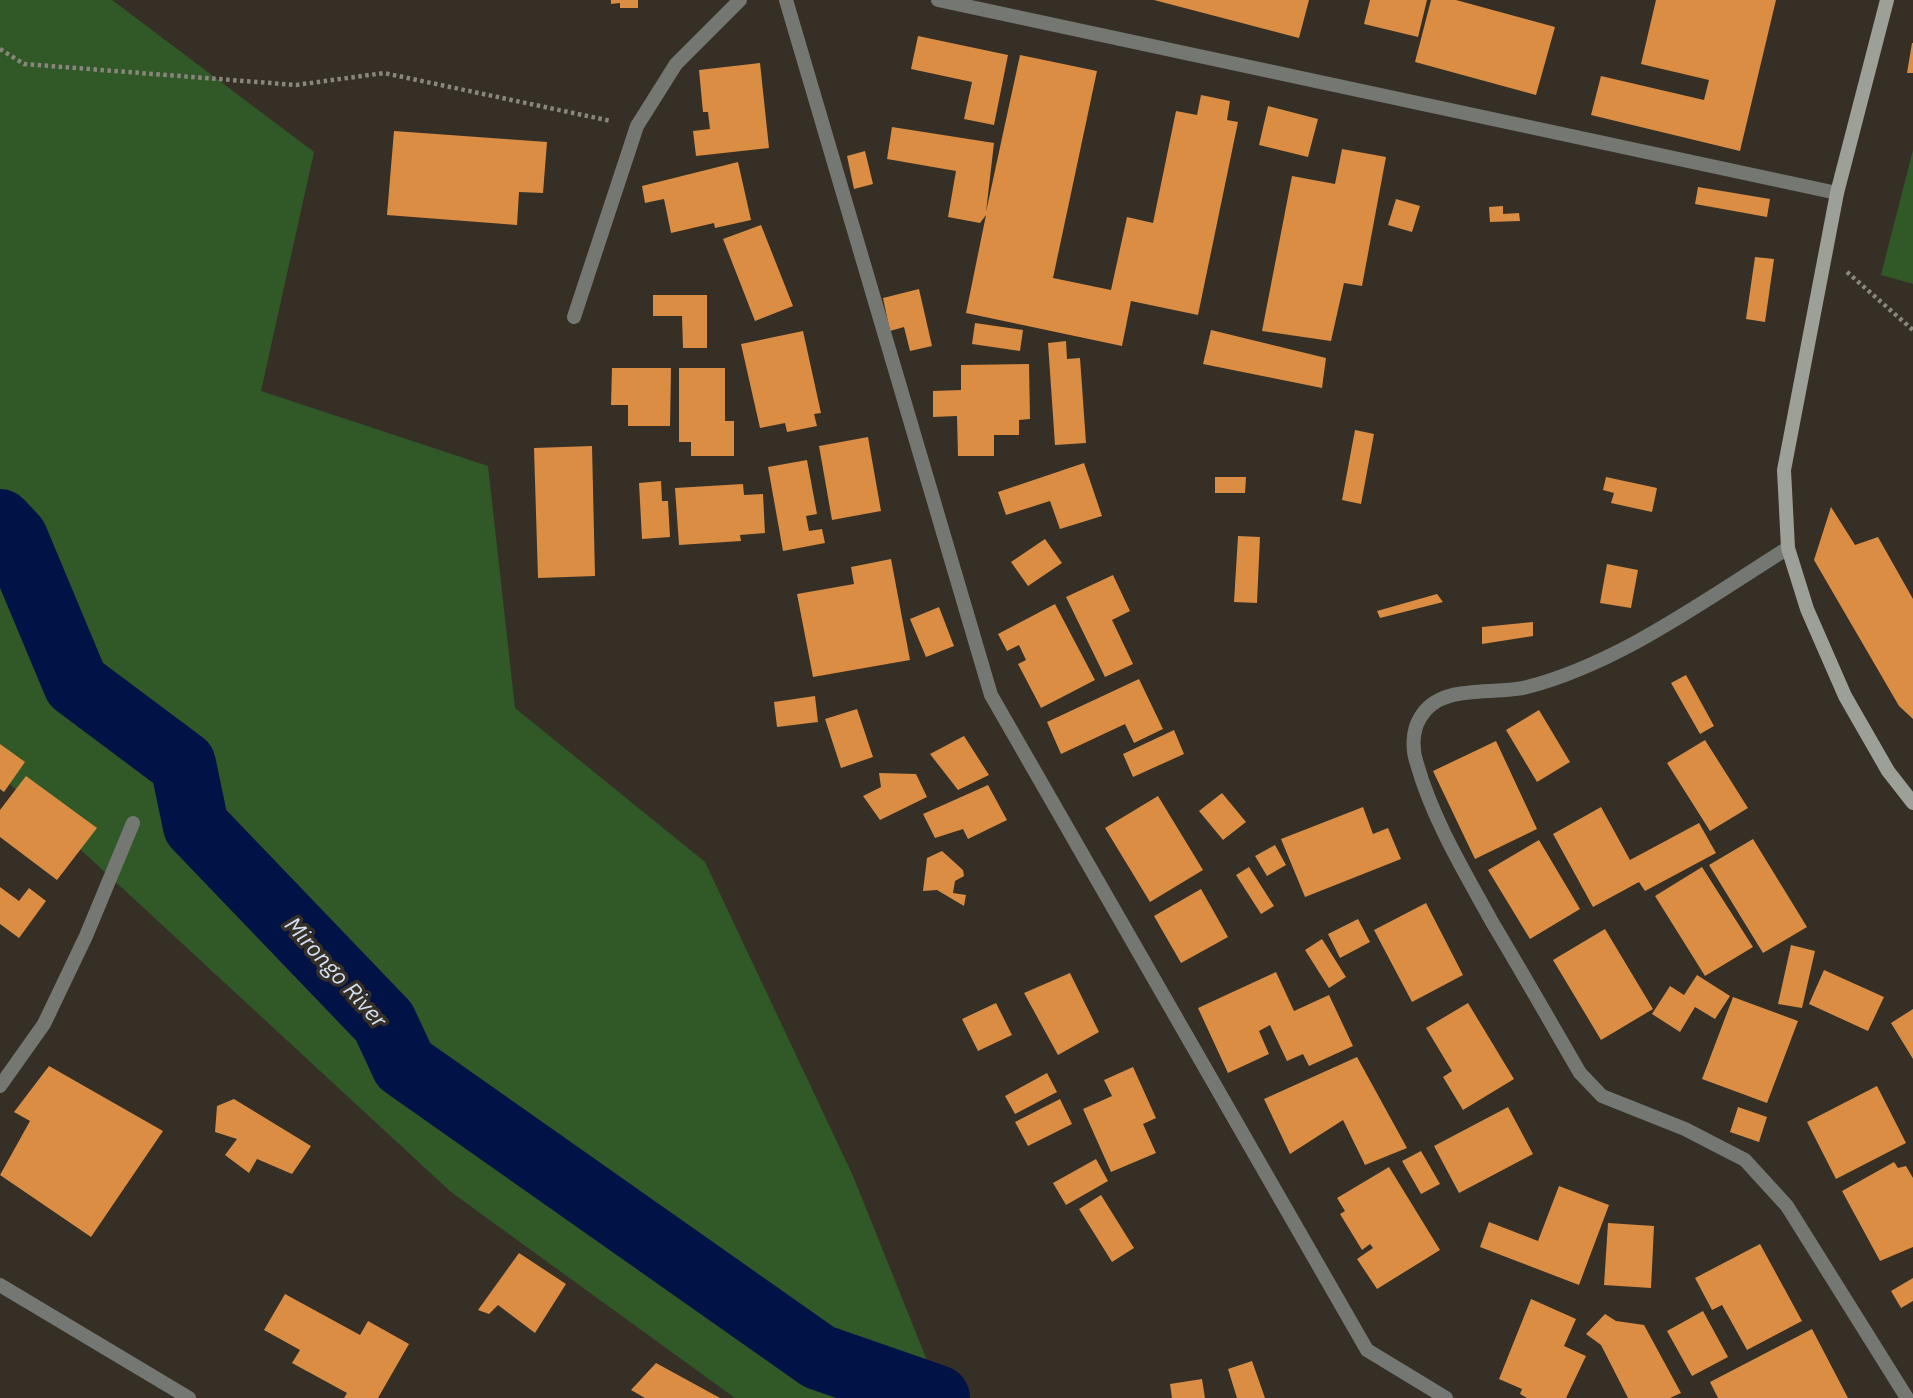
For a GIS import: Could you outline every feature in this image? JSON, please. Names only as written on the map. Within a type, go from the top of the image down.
[{"type":"main road","points":[[1887,0],[1837,194],[1784,470],[1788,548],[1807,610],[1845,696],[1888,771],[1913,803]]},
{"type":"street","points":[[574,317],[637,126],[676,64],[740,0]]},
{"type":"street","points":[[786,0],[991,695],[1367,1350],[1446,1398]]},
{"type":"street","points":[[938,0],[1837,194]]},
{"type":"street","points":[[1788,548],[1673,621],[1573,673],[1525,688],[1455,694],[1436,701],[1420,718],[1413,737],[1416,763],[1450,848],[1580,1073],[1602,1096],[1685,1129],[1745,1160],[1787,1206],[1907,1398]]},
{"type":"street","points":[[0,1086],[44,1024],[86,936],[133,823]]},
{"type":"street","points":[[0,1285],[189,1398]]},
{"type":"path","points":[[0,49],[24,64],[296,85],[384,73],[637,126]]},
{"type":"path","points":[[1826,252],[1913,330]]},
{"type":"green space","points":[[0,0],[112,0],[314,152],[261,391],[488,466],[515,708],[705,862],[853,1176],[942,1398],[735,1398],[451,1192],[0,775]]},
{"type":"green space","points":[[1913,150],[1913,284],[1881,275]]},
{"type":"building","points":[[611,0],[638,0],[638,8],[620,8],[620,3],[611,4]]},
{"type":"building","points":[[1154,0],[1309,0],[1299,38]]},
{"type":"building","points":[[1370,0],[1427,0],[1418,37],[1364,24]]},
{"type":"building","points":[[1431,0],[1456,0],[1555,27],[1536,95],[1415,62]]},
{"type":"building","points":[[1656,0],[1776,0],[1740,151],[1591,115],[1601,76],[1704,100],[1709,80],[1641,64]]},
{"type":"building","points":[[918,36],[1008,55],[994,125],[964,119],[972,82],[911,69]]},
{"type":"building","points":[[1912,43],[1913,73],[1907,73]]},
{"type":"building","points":[[1020,55],[1097,71],[1053,278],[1111,290],[1127,217],[1153,223],[1176,111],[1197,115],[1201,95],[1230,101],[1227,120],[1238,122],[1198,315],[1131,301],[1122,346],[966,313],[986,215],[980,223],[948,217],[956,171],[887,159],[892,127],[994,143],[986,212]]},
{"type":"building","points":[[760,63],[769,148],[696,156],[693,131],[710,129],[708,112],[703,112],[699,70]]},
{"type":"building","points":[[1268,106],[1318,119],[1308,157],[1259,145]]},
{"type":"building","points":[[394,131],[547,142],[543,193],[519,192],[517,225],[387,215]]},
{"type":"building","points":[[1342,149],[1386,157],[1362,286],[1344,283],[1331,341],[1262,331],[1292,176],[1335,184]]},
{"type":"building","points":[[865,151],[873,184],[854,189],[847,156]]},
{"type":"building","points":[[738,162],[751,220],[715,228],[714,223],[671,233],[664,199],[645,203],[642,186]]},
{"type":"building","points":[[1698,187],[1770,199],[1767,217],[1695,204]]},
{"type":"building","points":[[1396,199],[1420,206],[1412,232],[1388,225]]},
{"type":"building","points":[[1503,206],[1503,214],[1519,213],[1520,221],[1490,222],[1489,207]]},
{"type":"building","points":[[761,225],[793,306],[755,321],[723,239]]},
{"type":"building","points":[[1755,257],[1774,259],[1765,322],[1746,319]]},
{"type":"building","points":[[919,289],[932,346],[910,351],[904,327],[890,331],[883,298]]},
{"type":"building","points":[[653,295],[707,295],[707,348],[683,348],[682,316],[653,316]]},
{"type":"building","points":[[975,323],[1023,330],[1020,351],[972,344]]},
{"type":"building","points":[[1211,330],[1326,358],[1322,388],[1203,364]]},
{"type":"building","points":[[803,331],[821,413],[814,414],[817,426],[787,432],[785,423],[760,428],[741,344]]},
{"type":"building","points":[[1066,341],[1067,359],[1080,358],[1086,443],[1055,445],[1048,343]]},
{"type":"building","points":[[1029,364],[1030,419],[1019,420],[1019,435],[994,435],[994,456],[958,456],[957,416],[933,417],[933,391],[961,390],[961,365]]},
{"type":"building","points":[[612,368],[671,368],[670,426],[628,426],[628,405],[611,405]]},
{"type":"building","points":[[679,368],[725,368],[725,421],[734,421],[734,456],[691,456],[691,442],[679,442]]},
{"type":"building","points":[[1355,430],[1374,434],[1361,504],[1342,500]]},
{"type":"building","points":[[868,437],[881,511],[832,520],[819,446]]},
{"type":"building","points":[[592,446],[595,576],[538,578],[534,448]]},
{"type":"building","points":[[807,460],[817,514],[806,516],[809,531],[822,529],[825,543],[783,551],[768,467]]},
{"type":"building","points":[[1084,463],[1102,516],[1060,529],[1050,501],[1006,515],[998,492]]},
{"type":"building","points":[[1215,477],[1246,477],[1245,493],[1215,493]]},
{"type":"building","points":[[1606,477],[1657,488],[1652,512],[1611,503],[1614,493],[1603,490]]},
{"type":"building","points":[[661,481],[662,501],[668,501],[670,537],[642,539],[639,483]]},
{"type":"building","points":[[743,484],[744,495],[763,494],[765,533],[740,535],[741,541],[679,545],[675,488]]},
{"type":"building","points":[[1831,507],[1855,545],[1878,537],[1913,599],[1913,719],[1899,706],[1814,560]]},
{"type":"building","points":[[1238,536],[1260,537],[1257,603],[1234,602]]},
{"type":"building","points":[[1045,539],[1062,563],[1028,586],[1011,562]]},
{"type":"building","points":[[891,559],[910,660],[813,677],[797,594],[854,584],[851,567]]},
{"type":"building","points":[[1607,564],[1638,570],[1631,608],[1600,603]]},
{"type":"building","points":[[1113,575],[1130,611],[1112,620],[1133,664],[1105,677],[1066,597]]},
{"type":"building","points":[[1437,594],[1443,602],[1380,618],[1377,611]]},
{"type":"building","points":[[1055,604],[1095,680],[1041,708],[1018,664],[1026,660],[1019,645],[1007,651],[998,634]]},
{"type":"building","points":[[939,607],[954,646],[926,657],[910,619]]},
{"type":"building","points":[[1533,622],[1533,636],[1482,644],[1482,627]]},
{"type":"building","points":[[1686,675],[1714,726],[1700,734],[1671,683]]},
{"type":"building","points":[[1139,679],[1163,729],[1134,743],[1125,724],[1061,754],[1047,722]]},
{"type":"building","points":[[815,696],[818,722],[777,727],[774,702]]},
{"type":"building","points":[[857,709],[873,757],[841,768],[825,719]]},
{"type":"building","points":[[1539,710],[1570,762],[1537,782],[1506,730]]},
{"type":"building","points":[[1174,730],[1184,754],[1133,777],[1123,754]]},
{"type":"building","points":[[964,736],[989,775],[958,790],[930,754]]},
{"type":"building","points":[[1705,740],[1748,808],[1710,831],[1667,763]]},
{"type":"building","points":[[1496,741],[1537,829],[1475,859],[1433,771]]},
{"type":"building","points":[[0,744],[25,762],[4,792],[0,789]]},
{"type":"building","points":[[879,773],[916,774],[927,797],[880,820],[863,796],[881,787]]},
{"type":"building","points":[[26,776],[97,828],[57,880],[0,837],[0,810]]},
{"type":"building","points":[[988,785],[1007,820],[968,839],[963,829],[935,838],[923,814]]},
{"type":"building","points":[[1222,793],[1246,822],[1223,840],[1199,811]]},
{"type":"building","points":[[1158,796],[1203,870],[1150,902],[1105,828]]},
{"type":"building","points":[[1363,807],[1373,834],[1388,828],[1401,859],[1305,897],[1281,839]]},
{"type":"building","points":[[1601,807],[1630,860],[1699,823],[1716,853],[1645,891],[1639,882],[1593,907],[1553,834]]},
{"type":"building","points":[[1753,839],[1807,927],[1763,953],[1709,865]]},
{"type":"building","points":[[1539,840],[1580,909],[1530,939],[1488,870]]},
{"type":"building","points":[[1275,845],[1286,865],[1267,876],[1255,856]]},
{"type":"building","points":[[942,851],[963,870],[964,876],[955,881],[953,893],[966,895],[964,906],[937,890],[923,891],[927,858]]},
{"type":"building","points":[[1249,867],[1274,906],[1261,914],[1236,875]]},
{"type":"building","points":[[1702,867],[1753,947],[1705,976],[1655,896]]},
{"type":"building","points":[[0,887],[19,901],[29,888],[46,901],[19,938],[0,924]]},
{"type":"building","points":[[1201,889],[1228,937],[1181,963],[1154,916]]},
{"type":"building","points":[[1426,903],[1463,975],[1412,1002],[1374,930]]},
{"type":"building","points":[[1358,919],[1370,942],[1340,958],[1328,934]]},
{"type":"building","points":[[1605,929],[1653,1009],[1601,1040],[1553,960]]},
{"type":"building","points":[[1322,939],[1346,977],[1329,988],[1305,950]]},
{"type":"building","points":[[1791,945],[1815,951],[1802,1008],[1778,1004]]},
{"type":"building","points":[[1824,970],[1884,997],[1868,1031],[1809,1004]]},
{"type":"building","points":[[1276,972],[1294,1011],[1329,995],[1353,1046],[1309,1066],[1303,1054],[1287,1061],[1270,1025],[1259,1031],[1269,1054],[1228,1073],[1198,1008]]},
{"type":"building","points":[[1070,973],[1099,1032],[1058,1055],[1024,993]]},
{"type":"building","points":[[1697,975],[1730,996],[1715,1019],[1695,1007],[1680,1032],[1652,1014],[1670,986],[1684,995]]},
{"type":"building","points":[[1733,997],[1798,1021],[1767,1103],[1702,1079]]},
{"type":"building","points":[[996,1003],[1012,1035],[978,1051],[962,1019]]},
{"type":"building","points":[[1468,1003],[1514,1079],[1463,1110],[1443,1077],[1452,1071],[1426,1028]]},
{"type":"building","points":[[1913,1009],[1913,1059],[1891,1023]]},
{"type":"building","points":[[1357,1057],[1407,1148],[1365,1165],[1343,1120],[1290,1154],[1264,1099]]},
{"type":"building","points":[[49,1066],[163,1131],[91,1237],[0,1175],[30,1121],[14,1112]]},
{"type":"building","points":[[1133,1067],[1156,1118],[1143,1124],[1156,1153],[1111,1172],[1083,1109],[1112,1096],[1104,1080]]},
{"type":"building","points":[[1047,1073],[1057,1092],[1015,1114],[1005,1096]]},
{"type":"building","points":[[1877,1086],[1906,1143],[1836,1179],[1807,1122]]},
{"type":"building","points":[[234,1099],[311,1146],[292,1174],[257,1159],[249,1173],[225,1155],[237,1139],[215,1132],[217,1106]]},
{"type":"building","points":[[1060,1099],[1072,1124],[1028,1146],[1015,1122]]},
{"type":"building","points":[[1508,1107],[1533,1154],[1459,1193],[1434,1146]]},
{"type":"building","points":[[1738,1107],[1767,1117],[1759,1142],[1730,1132]]},
{"type":"building","points":[[1421,1151],[1440,1184],[1421,1194],[1402,1161]]},
{"type":"building","points":[[1096,1159],[1108,1181],[1066,1205],[1053,1183]]},
{"type":"building","points":[[1894,1162],[1898,1168],[1906,1166],[1913,1178],[1913,1247],[1880,1261],[1842,1191]]},
{"type":"building","points":[[1389,1167],[1440,1250],[1377,1289],[1357,1259],[1373,1248],[1370,1244],[1362,1250],[1340,1214],[1345,1211],[1337,1198]]},
{"type":"building","points":[[1559,1186],[1609,1205],[1579,1285],[1480,1247],[1489,1222],[1538,1241]]},
{"type":"building","points":[[1101,1195],[1134,1248],[1112,1262],[1079,1209]]},
{"type":"building","points":[[1608,1223],[1654,1226],[1651,1288],[1604,1285]]},
{"type":"building","points":[[1760,1244],[1802,1321],[1747,1350],[1722,1305],[1712,1310],[1695,1278]]},
{"type":"building","points":[[519,1253],[566,1284],[535,1333],[498,1305],[489,1314],[478,1310]]},
{"type":"building","points":[[1913,1278],[1913,1301],[1901,1308],[1891,1291]]},
{"type":"building","points":[[285,1294],[360,1335],[368,1321],[409,1344],[378,1398],[344,1398],[347,1393],[292,1363],[300,1350],[264,1330]]},
{"type":"building","points":[[1531,1299],[1576,1319],[1564,1346],[1586,1356],[1566,1398],[1527,1398],[1520,1394],[1522,1389],[1499,1379]]},
{"type":"building","points":[[1703,1311],[1728,1357],[1692,1376],[1667,1331]]},
{"type":"building","points":[[1605,1314],[1616,1321],[1644,1325],[1681,1393],[1670,1398],[1628,1398],[1601,1345],[1586,1334]]},
{"type":"building","points":[[1812,1329],[1848,1398],[1718,1398],[1710,1382]]},
{"type":"building","points":[[1252,1361],[1265,1398],[1237,1398],[1228,1369]]},
{"type":"building","points":[[656,1363],[720,1398],[645,1398],[631,1390]]},
{"type":"building","points":[[1202,1379],[1205,1398],[1172,1398],[1170,1384]]},
{"type":"waterway","name":"Mirongo River","points":[[0,522],[15,538],[76,684],[183,764],[196,826],[384,1022],[404,1065],[819,1357],[937,1398]]}]
